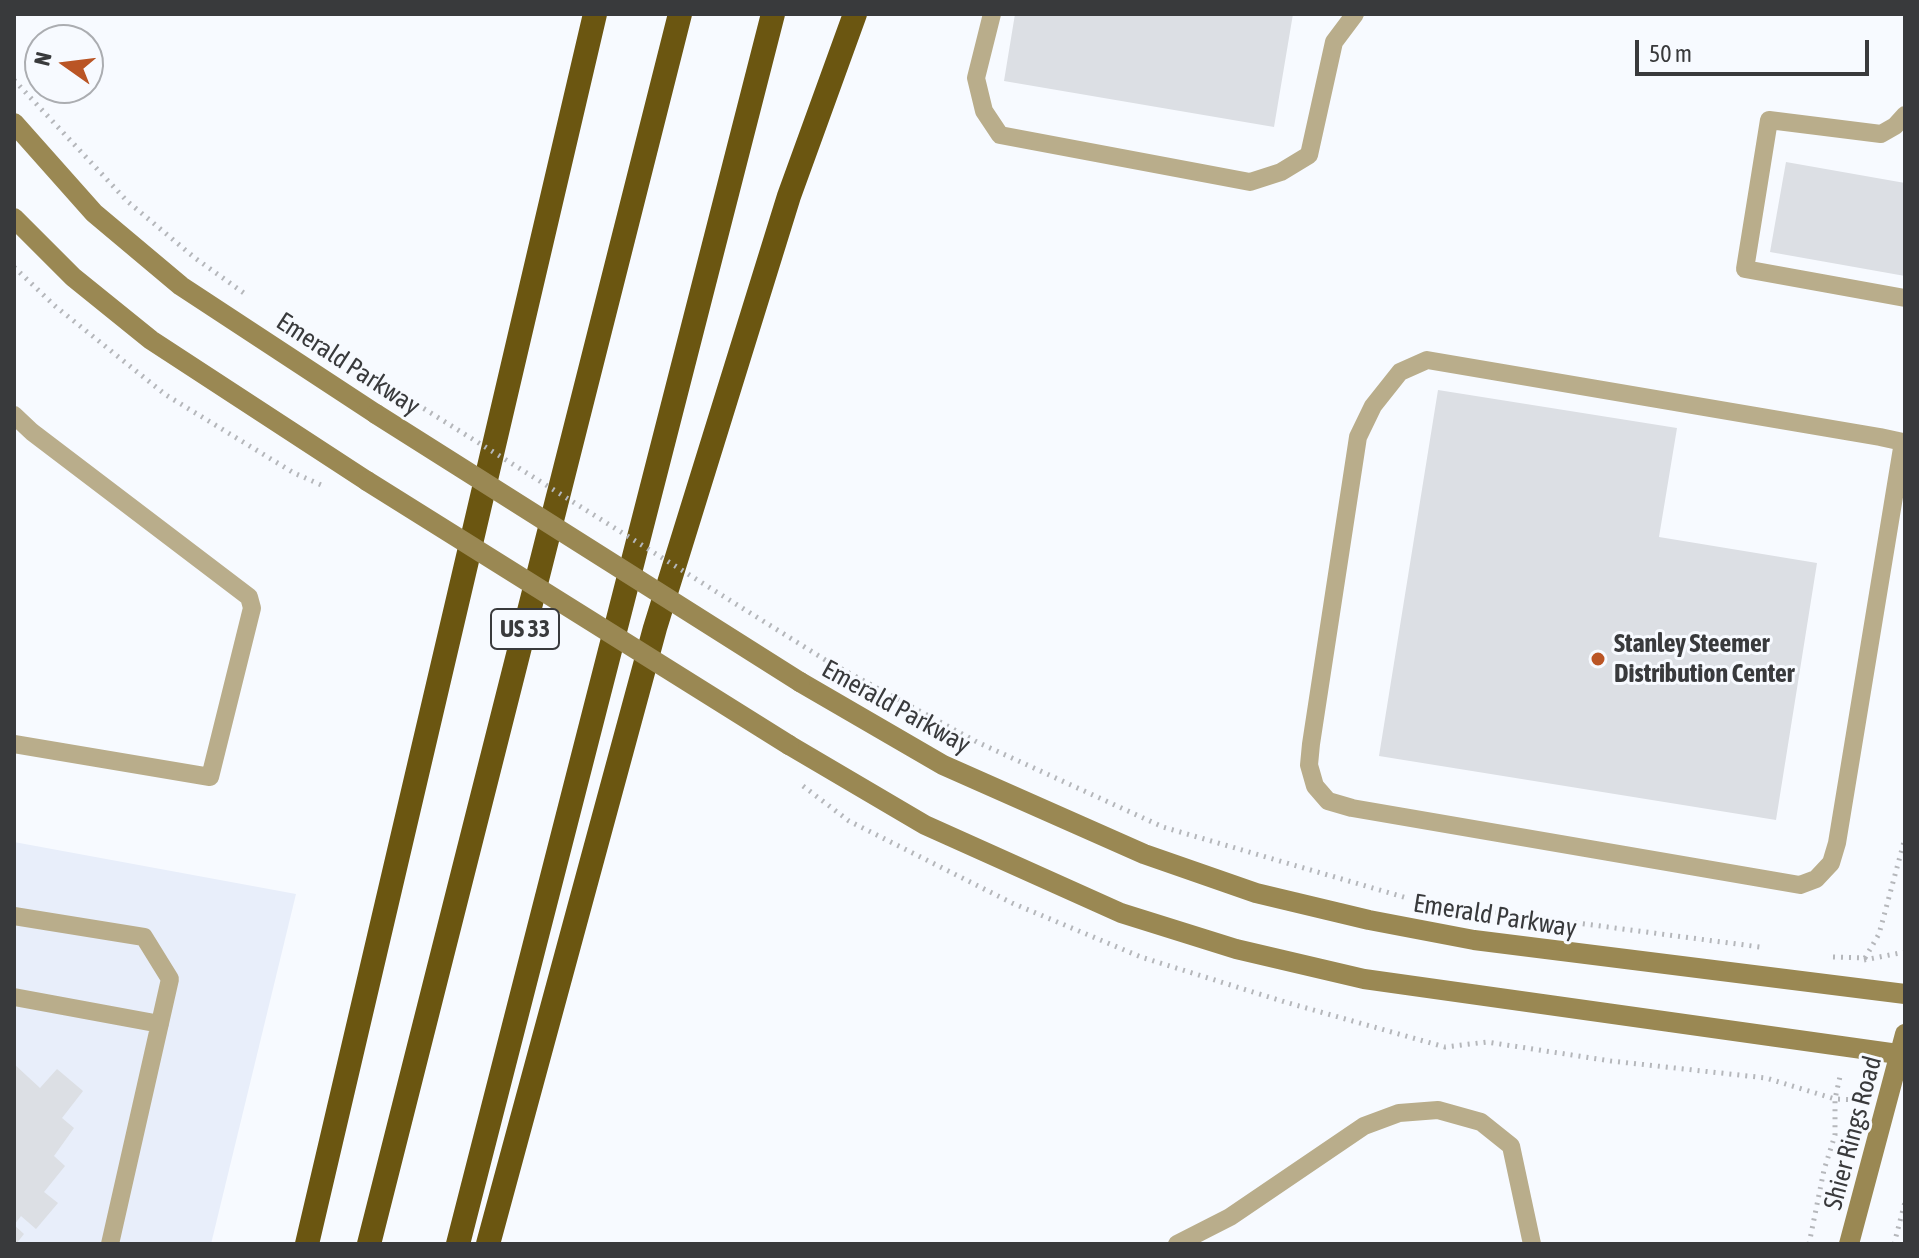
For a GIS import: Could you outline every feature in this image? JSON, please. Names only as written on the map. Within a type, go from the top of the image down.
[{"type":"highway","points":[[307,1244],[595,14]]},
{"type":"highway","name":"US 33","points":[[369,1244],[680,14]]},
{"type":"highway","points":[[458,1244],[773,14]]},
{"type":"highway","points":[[488,1244],[655,628],[784,210],[855,14]]},
{"type":"main road","name":"Emerald Parkway","points":[[14,123],[94,213],[181,286],[376,414],[800,682],[943,765],[1144,854],[1256,893],[1461,938],[1587,957],[1905,994]]},
{"type":"main road","points":[[14,218],[73,277],[151,340],[367,481],[789,745],[939,831],[1121,913],[1236,949],[1364,979],[1904,1048]]},
{"type":"main road","name":"Shier Rings Road","points":[[1849,1244],[1904,1048]]},
{"type":"lane","points":[[992,14],[976,78],[984,111],[1000,135],[1250,182],[1281,172],[1309,155],[1334,42],[1355,14]]},
{"type":"lane","points":[[1905,115],[1895,126],[1881,134],[1769,120],[1745,269],[1905,298]]},
{"type":"lane","points":[[1427,360],[1904,442],[1837,843],[1831,863],[1816,879],[1800,885],[1352,808],[1328,801],[1315,786],[1309,765],[1311,744],[1358,437],[1373,406],[1400,372],[1427,360]]},
{"type":"lane","points":[[14,415],[32,432],[249,597],[252,608],[210,777],[14,744]]},
{"type":"lane","points":[[14,916],[144,937],[170,979],[110,1244]]},
{"type":"lane","points":[[14,997],[160,1024]]},
{"type":"lane","points":[[1177,1244],[1230,1217],[1364,1126],[1399,1113],[1438,1110],[1481,1122],[1511,1146],[1532,1244]]},
{"type":"path","points":[[14,80],[127,201],[195,258],[254,300]]},
{"type":"path","points":[[14,267],[55,306],[166,395],[294,473],[331,490]]},
{"type":"path","points":[[343,358],[827,661],[977,742],[1163,827],[1421,903]]},
{"type":"path","points":[[1865,958],[1879,934],[1905,838]]},
{"type":"path","points":[[1437,905],[1776,949]]},
{"type":"path","points":[[1825,956],[1865,958],[1905,952]]},
{"type":"path","points":[[1809,1244],[1824,1170],[1835,1135],[1835,1099]]},
{"type":"path","points":[[1894,1244],[1905,1202]]},
{"type":"shaded area","points":[[14,842],[296,894],[211,1244],[14,1244]]},
{"type":"building","points":[[1015,14],[1293,14],[1274,127],[1004,81]]},
{"type":"building","points":[[1786,162],[1905,183],[1905,276],[1770,252]]},
{"type":"building","name":"Stanley Steemer Distribution Center","points":[[1438,390],[1677,428],[1659,537],[1817,563],[1776,820],[1379,756]]},
{"type":"building","points":[[14,1064],[40,1088],[57,1069],[83,1091],[62,1118],[74,1128],[54,1156],[65,1166],[44,1192],[58,1203],[36,1229],[21,1216],[14,1225]]},
{"type":"building","points":[[14,1225],[24,1234],[16,1244],[14,1244]]},
{"type":"place","name":"Stanley Steemer Distribution Center","points":[[1598,659]]}]
